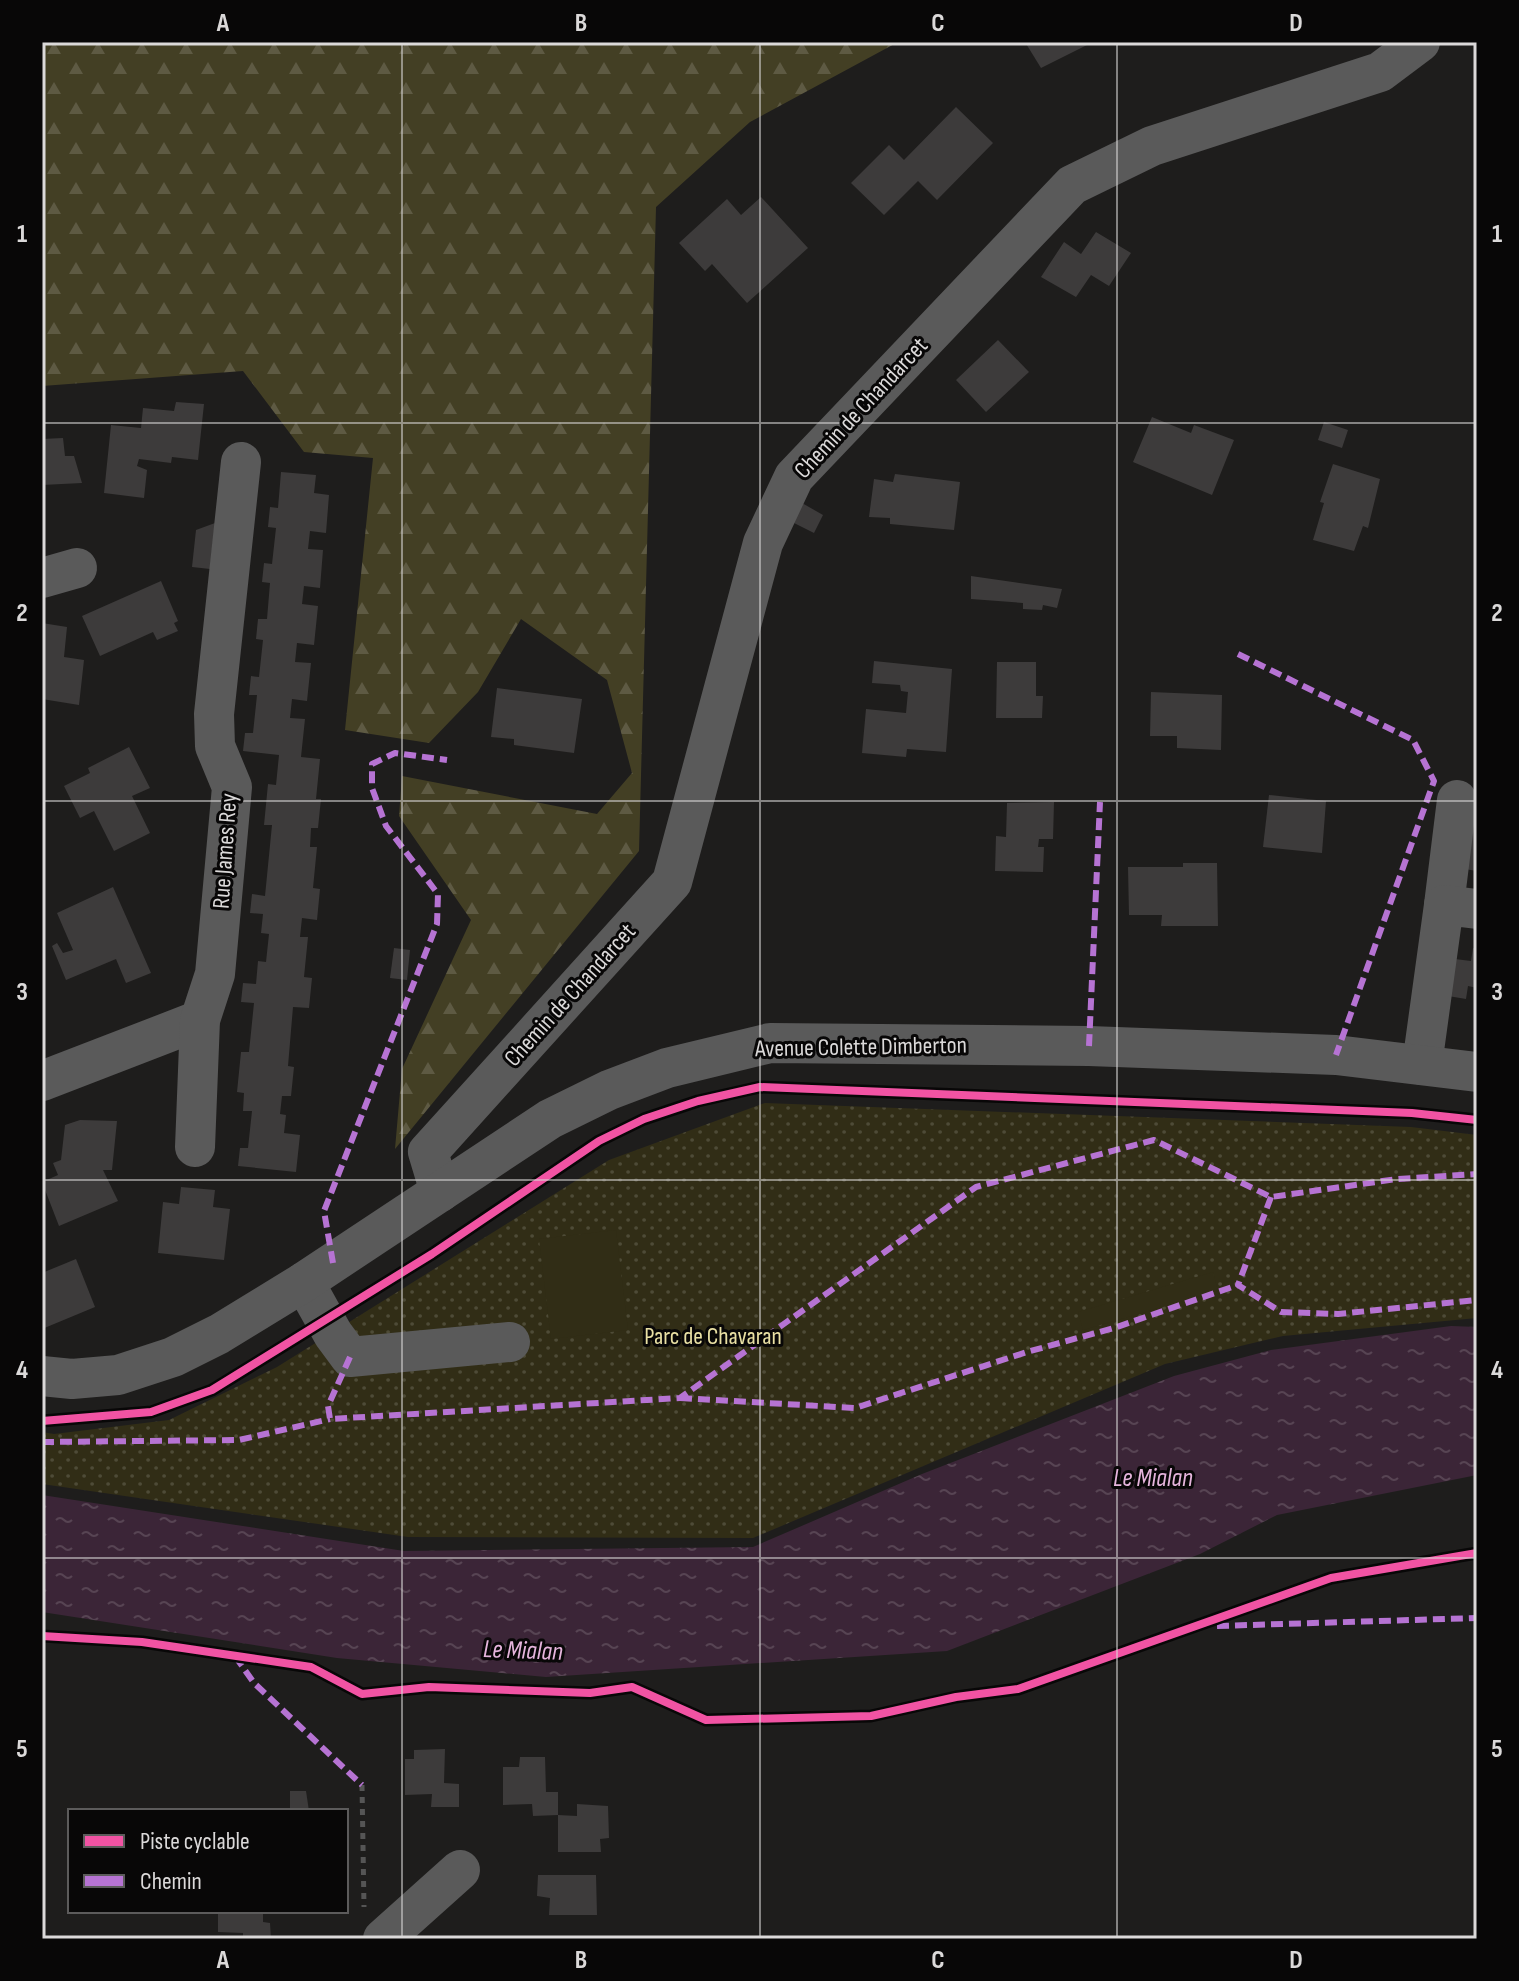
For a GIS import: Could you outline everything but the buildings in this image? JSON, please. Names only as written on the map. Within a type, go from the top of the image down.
[{"type":"street","name":"Chemin de Chandarcet","points":[[440,1192],[428,1152],[672,882],[763,543],[794,477],[1072,185],[1152,146],[1380,72],[1420,42]]},
{"type":"street","name":"Rue James Rey","points":[[195,1147],[200,1020],[215,974],[232,787],[215,746],[214,714],[241,462]]},
{"type":"street","points":[[1422,1065],[1460,907],[1457,800]]},
{"type":"street","points":[[42,1081],[200,1020]]},
{"type":"street","name":"Avenue Colette Dimberton","points":[[42,1376],[72,1379],[118,1375],[173,1357],[219,1334],[304,1282],[550,1119],[609,1090],[667,1068],[770,1043],[1089,1046],[1336,1055],[1477,1072]]},
{"type":"street","points":[[304,1282],[333,1334],[350,1357],[510,1342]]},
{"type":"street","points":[[375,1928],[460,1870]]},
{"type":"path","points":[[362,1785],[375,1928]]},
{"type":"green space","points":[[42,42],[898,42],[750,122],[656,207],[639,851],[395,1149],[402,1069],[471,920],[399,816],[402,776],[597,814],[632,773],[607,680],[521,619],[478,692],[429,743],[345,730],[373,458],[304,452],[243,371],[42,386]]},
{"type":"green space","name":"Parc de Chavaran","points":[[765,1103],[1411,1127],[1477,1135],[1477,1318],[1283,1336],[1165,1364],[753,1538],[408,1537],[42,1484],[42,1432],[54,1434],[169,1420],[277,1367],[609,1160]]},
{"type":"green space","points":[[616,1230],[628,1330],[551,1339],[539,1239]]},
{"type":"green space","points":[[1213,1272],[1218,1291],[1083,1330],[1078,1312]]},
{"type":"water","name":"Le Mialan","points":[[1451,1326],[1477,1327],[1477,1475],[1277,1515],[1200,1554],[947,1651],[546,1677],[337,1658],[42,1612],[42,1495],[404,1551],[753,1547],[922,1474],[1174,1376],[1271,1350]]},
{"type":"marked path","points":[[1238,654],[1413,740],[1434,781],[1336,1055]]},
{"type":"marked path","points":[[333,1263],[324,1211],[437,924],[438,894],[386,826],[372,788],[372,764],[395,753],[447,760]]},
{"type":"marked path","points":[[1089,1046],[1100,802]]},
{"type":"marked path","points":[[350,1357],[328,1406],[330,1419],[680,1398],[976,1187],[1154,1140],[1271,1197],[1397,1179],[1477,1174]]},
{"type":"marked path","points":[[1271,1197],[1238,1285],[1281,1312],[1338,1314],[1477,1300]]},
{"type":"marked path","points":[[680,1398],[855,1408],[1027,1352],[1114,1328],[1238,1285]]},
{"type":"marked path","points":[[42,1442],[239,1440],[330,1419]]},
{"type":"marked path","points":[[1217,1626],[1477,1618]]},
{"type":"marked path","points":[[235,1656],[254,1683],[362,1785]]},
{"type":"cycle path","points":[[42,1421],[151,1412],[212,1390],[432,1254],[599,1141],[644,1119],[698,1101],[760,1087],[1412,1113],[1477,1120]]},
{"type":"cycle path","points":[[42,1636],[142,1642],[311,1667],[362,1694],[429,1687],[590,1693],[632,1687],[706,1720],[871,1716],[956,1697],[1018,1689],[1331,1578],[1477,1553]]}]
